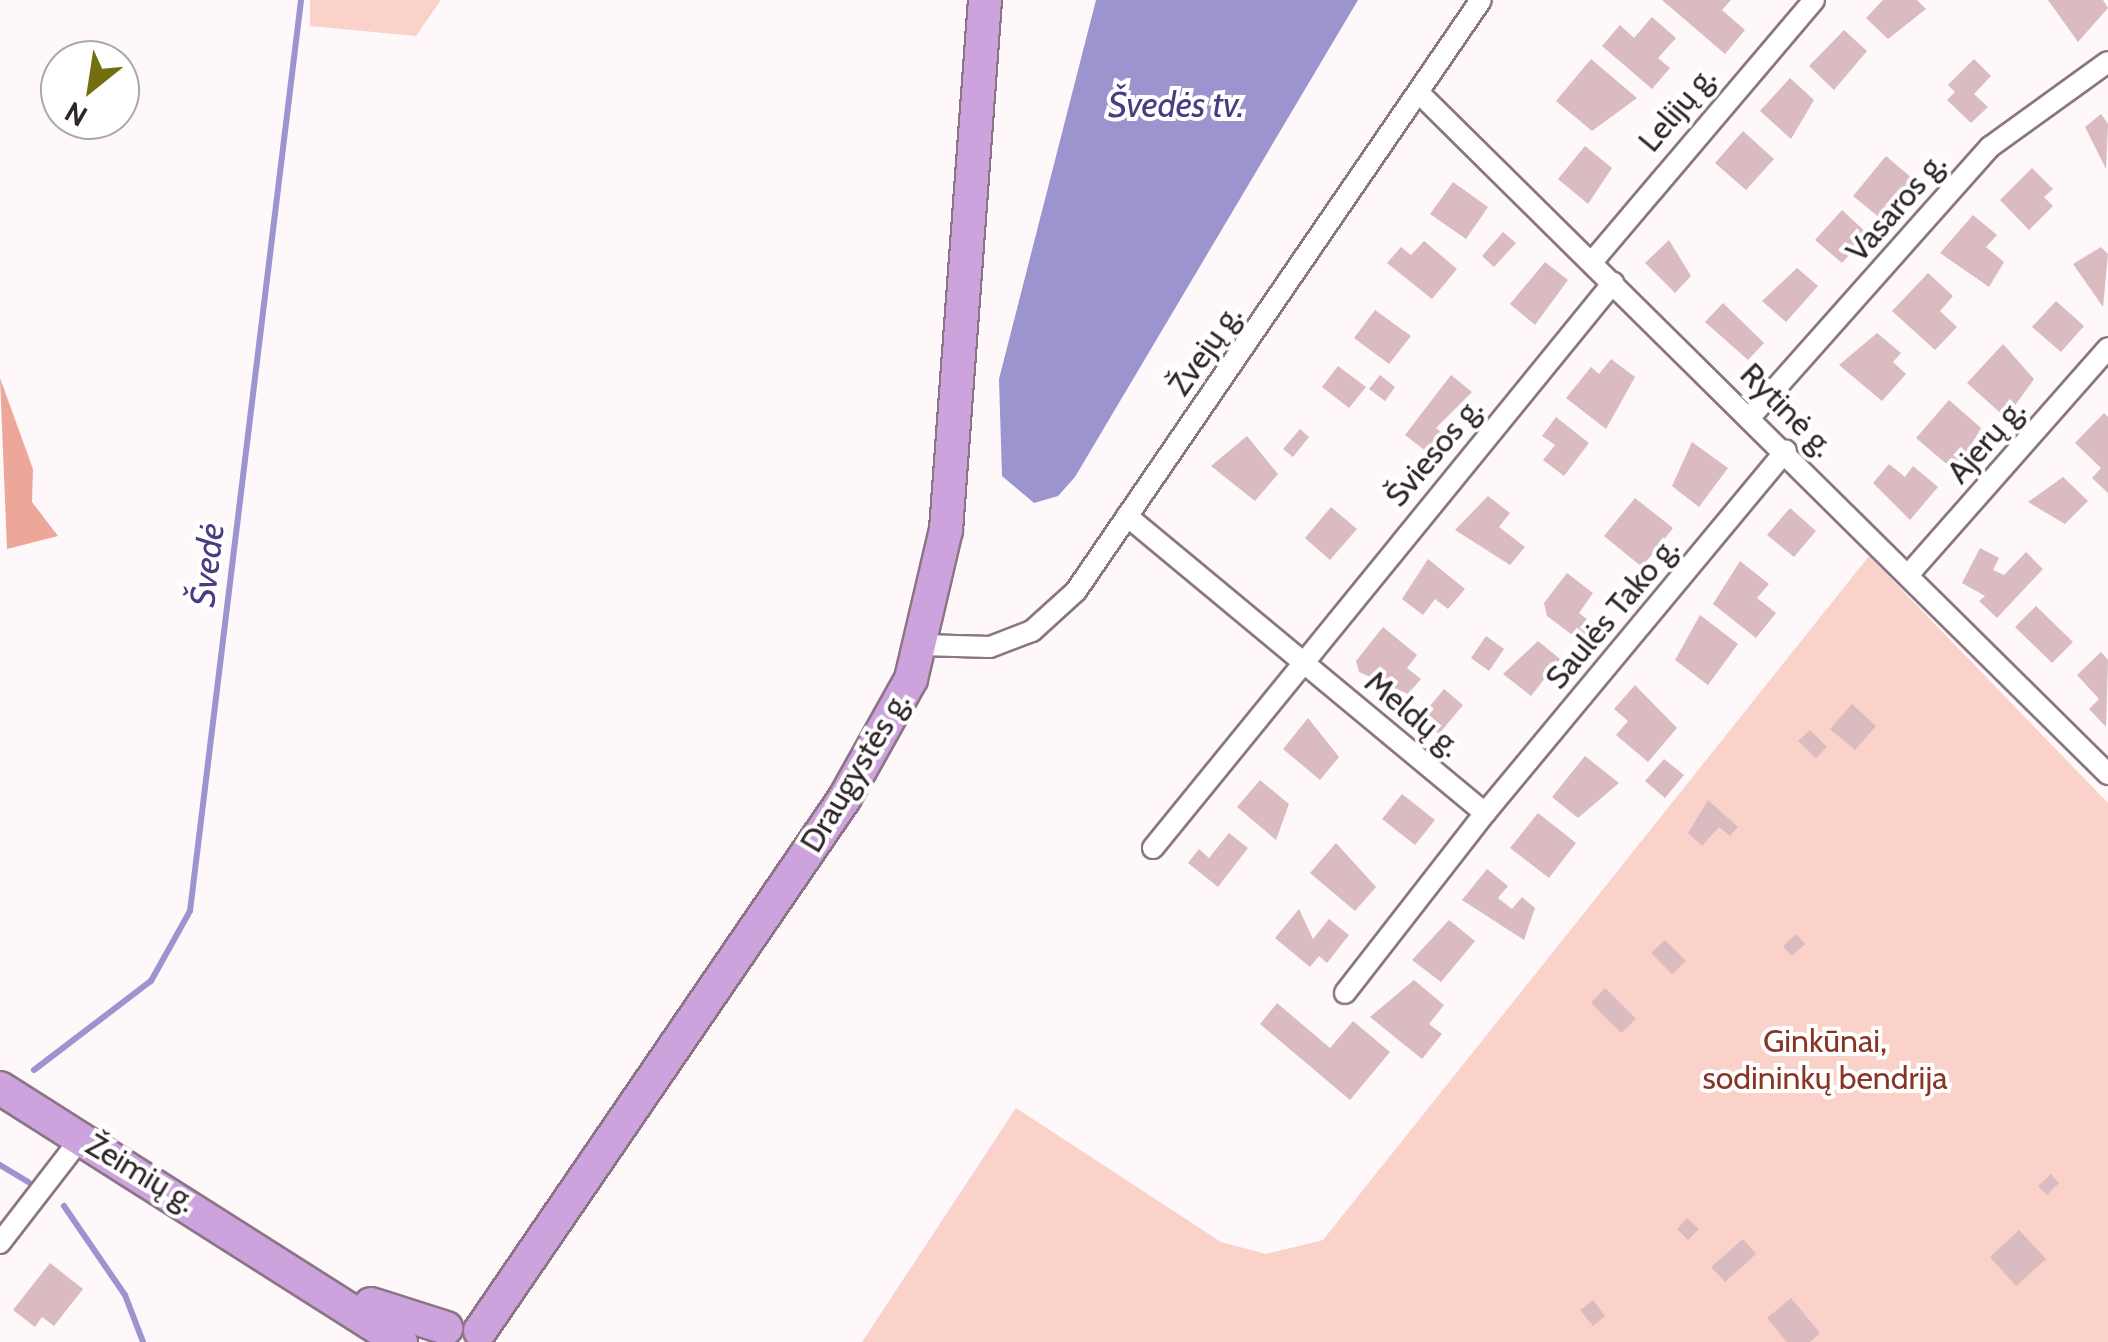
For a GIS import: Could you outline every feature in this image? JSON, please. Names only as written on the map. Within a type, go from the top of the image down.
[{"type":"main road","name":"Draugystės g.","points":[[486,1336],[874,753],[922,646],[950,491],[985,0]]},
{"type":"main road","name":"Žeimių g.","points":[[0,1088],[282,1260],[401,1342]]},
{"type":"main road","name":"Žeimių g.","points":[[282,1260],[438,1335],[486,1336]]},
{"type":"street","name":"Žvejų g.","points":[[922,646],[964,653],[1032,631],[1076,592],[1481,0]]},
{"type":"street","name":"Lelijų g.","points":[[1592,262],[1814,0]]},
{"type":"street","name":"Vasaros g.","points":[[1750,416],[1990,147],[2108,62]]},
{"type":"street","name":"Rytinė g.","points":[[1419,93],[1786,451],[2108,774]]},
{"type":"street","name":"Šviesos g.","points":[[1152,848],[1300,660],[1613,284]]},
{"type":"street","name":"Ajerų g.","points":[[1909,574],[2108,348]]},
{"type":"street","name":"Saulės Tako g.","points":[[1486,813],[1786,451]]},
{"type":"street","name":"Meldų g.","points":[[1127,516],[1486,813]]},
{"type":"street","points":[[1345,993],[1486,813]]},
{"type":"street","points":[[0,1244],[82,1137]]},
{"type":"green space","points":[[310,0],[441,0],[416,36],[310,26]]},
{"type":"green space","name":"Ginkūnai, sodininkų bendrija","points":[[1869,556],[2108,803],[2108,1342],[862,1342],[1016,1108],[1221,1242],[1266,1254],[1323,1240]]},
{"type":"shaded area","points":[[0,378],[33,469],[32,502],[58,536],[7,549]]},
{"type":"water","name":"Švedės tv.","points":[[1096,0],[1358,0],[1075,477],[1058,496],[1034,503],[1002,476],[999,379]]},
{"type":"building","points":[[1662,0],[1731,0],[1722,10],[1745,30],[1725,54]]},
{"type":"building","points":[[1883,0],[1917,0],[1926,9],[1888,39],[1866,18]]},
{"type":"building","points":[[2048,0],[2103,0],[2108,8],[2078,42]]},
{"type":"building","points":[[1652,17],[1676,38],[1658,58],[1670,68],[1652,89],[1602,46],[1620,25],[1634,38]]},
{"type":"building","points":[[1844,30],[1867,51],[1834,90],[1809,66]]},
{"type":"building","points":[[1591,59],[1637,98],[1592,131],[1556,101]]},
{"type":"building","points":[[1974,59],[1991,76],[1974,94],[1988,107],[1971,123],[1947,100],[1955,92],[1948,85]]},
{"type":"building","points":[[1790,78],[1814,100],[1791,139],[1760,111]]},
{"type":"building","points":[[2101,114],[2108,124],[2106,169],[2085,127]]},
{"type":"building","points":[[1743,131],[1774,159],[1746,190],[1715,163]]},
{"type":"building","points":[[1585,146],[1612,168],[1588,204],[1558,179]]},
{"type":"building","points":[[1886,156],[1913,179],[1880,218],[1853,196]]},
{"type":"building","points":[[2032,168],[2053,189],[2044,197],[2053,206],[2029,230],[2000,200]]},
{"type":"building","points":[[1453,182],[1488,207],[1466,239],[1430,214]]},
{"type":"building","points":[[1842,210],[1868,234],[1842,263],[1815,240]]},
{"type":"building","points":[[1973,215],[1997,235],[1986,247],[2004,262],[1989,287],[1940,253]]},
{"type":"building","points":[[1503,232],[1516,243],[1494,267],[1482,256]]},
{"type":"building","points":[[1669,240],[1691,276],[1675,293],[1645,263]]},
{"type":"building","points":[[1424,241],[1457,269],[1432,299],[1387,263],[1401,247],[1411,255]]},
{"type":"building","points":[[2101,247],[2108,254],[2103,307],[2073,264]]},
{"type":"building","points":[[1545,262],[1568,280],[1535,325],[1510,304]]},
{"type":"building","points":[[1797,268],[1818,286],[1786,322],[1762,301]]},
{"type":"building","points":[[1928,273],[1953,296],[1940,311],[1957,327],[1935,350],[1892,311]]},
{"type":"building","points":[[2056,301],[2084,326],[2061,352],[2032,327]]},
{"type":"building","points":[[1723,303],[1764,343],[1748,360],[1705,322]]},
{"type":"building","points":[[1375,310],[1411,336],[1389,364],[1354,338]]},
{"type":"building","points":[[1877,333],[1901,353],[1893,362],[1906,374],[1882,401],[1839,365]]},
{"type":"building","points":[[2003,344],[2034,379],[2006,418],[1967,383]]},
{"type":"building","points":[[1611,359],[1635,377],[1606,429],[1566,398],[1591,367],[1599,374]]},
{"type":"building","points":[[1338,366],[1366,387],[1349,408],[1322,387]]},
{"type":"building","points":[[1380,375],[1395,387],[1385,401],[1369,389]]},
{"type":"building","points":[[1451,375],[1472,392],[1436,428],[1442,433],[1427,452],[1405,435]]},
{"type":"building","points":[[1949,400],[1981,428],[1956,472],[1916,438]]},
{"type":"building","points":[[2104,413],[2108,417],[2108,493],[2092,478],[2101,468],[2075,443]]},
{"type":"building","points":[[1556,417],[1589,443],[1564,476],[1543,460],[1555,445],[1542,436]]},
{"type":"building","points":[[1300,429],[1309,437],[1293,457],[1283,449]]},
{"type":"building","points":[[1247,436],[1278,474],[1255,501],[1211,466]]},
{"type":"building","points":[[1692,442],[1728,468],[1699,507],[1672,486]]},
{"type":"building","points":[[1889,464],[1905,477],[1913,466],[1938,487],[1910,520],[1873,483]]},
{"type":"building","points":[[2063,477],[2088,501],[2065,524],[2028,502]]},
{"type":"building","points":[[1488,496],[1510,513],[1499,527],[1525,547],[1510,565],[1455,530]]},
{"type":"building","points":[[1635,498],[1673,528],[1642,567],[1604,536]]},
{"type":"building","points":[[1331,507],[1357,529],[1330,560],[1305,538]]},
{"type":"building","points":[[1790,508],[1816,531],[1794,557],[1767,535]]},
{"type":"building","points":[[1980,548],[1999,558],[1993,570],[2004,575],[2026,552],[2043,569],[1997,618],[1979,601],[1985,596],[1962,583]]},
{"type":"building","points":[[1428,559],[1465,589],[1448,609],[1435,599],[1423,615],[1402,599]]},
{"type":"building","points":[[1740,561],[1769,584],[1757,598],[1776,613],[1756,638],[1713,604]]},
{"type":"building","points":[[1567,573],[1593,593],[1579,613],[1596,626],[1583,643],[1547,616],[1544,603]]},
{"type":"building","points":[[2036,606],[2073,642],[2052,663],[2015,627]]},
{"type":"building","points":[[1700,615],[1738,644],[1708,685],[1675,660]]},
{"type":"building","points":[[1383,627],[1417,655],[1407,668],[1421,679],[1408,694],[1359,672],[1356,661]]},
{"type":"building","points":[[1486,636],[1504,649],[1489,671],[1471,658]]},
{"type":"building","points":[[1538,641],[1560,659],[1531,696],[1503,674]]},
{"type":"building","points":[[2101,652],[2108,660],[2106,727],[2089,709],[2099,699],[2077,675]]},
{"type":"building","points":[[1635,685],[1677,728],[1648,762],[1616,735],[1628,721],[1614,709]]},
{"type":"building","points":[[1444,689],[1463,705],[1439,734],[1420,718]]},
{"type":"building","points":[[1852,704],[1876,726],[1855,750],[1830,729]]},
{"type":"building","points":[[1308,718],[1339,757],[1320,780],[1283,749]]},
{"type":"building","points":[[1810,730],[1827,747],[1816,758],[1798,741]]},
{"type":"building","points":[[1585,756],[1619,783],[1578,818],[1552,797]]},
{"type":"building","points":[[1664,759],[1684,775],[1665,798],[1645,781]]},
{"type":"building","points":[[1260,780],[1289,804],[1276,840],[1237,807]]},
{"type":"building","points":[[1402,794],[1435,820],[1415,845],[1382,819]]},
{"type":"building","points":[[1708,800],[1738,827],[1730,836],[1719,827],[1702,846],[1688,833]]},
{"type":"building","points":[[1538,813],[1576,843],[1549,878],[1510,848]]},
{"type":"building","points":[[1229,833],[1248,848],[1218,887],[1188,863],[1199,849],[1209,858]]},
{"type":"building","points":[[1336,843],[1376,887],[1355,911],[1310,873]]},
{"type":"building","points":[[1487,869],[1508,886],[1498,898],[1512,909],[1522,897],[1535,908],[1524,940],[1462,900]]},
{"type":"building","points":[[1299,909],[1313,939],[1329,919],[1349,935],[1327,963],[1319,956],[1310,967],[1275,938]]},
{"type":"building","points":[[1449,920],[1475,941],[1441,982],[1412,960]]},
{"type":"building","points":[[1796,934],[1805,944],[1792,956],[1783,946]]},
{"type":"building","points":[[1665,940],[1686,961],[1672,974],[1651,953]]},
{"type":"building","points":[[1414,980],[1444,1005],[1429,1024],[1442,1034],[1422,1059],[1370,1017]]},
{"type":"building","points":[[1605,988],[1636,1019],[1621,1033],[1591,1003]]},
{"type":"building","points":[[1277,1003],[1330,1048],[1353,1021],[1390,1052],[1350,1100],[1260,1024]]},
{"type":"building","points":[[2051,1174],[2059,1183],[2047,1195],[2038,1186]]},
{"type":"building","points":[[1687,1218],[1699,1229],[1688,1240],[1677,1229]]},
{"type":"building","points":[[2019,1230],[2046,1259],[2016,1286],[1990,1257]]},
{"type":"building","points":[[1743,1239],[1756,1254],[1725,1282],[1711,1267]]},
{"type":"building","points":[[50,1263],[83,1289],[54,1326],[42,1317],[35,1327],[13,1310]]},
{"type":"building","points":[[1791,1298],[1820,1333],[1810,1342],[1787,1342],[1767,1318]]},
{"type":"building","points":[[1593,1300],[1605,1316],[1593,1326],[1580,1310]]},
{"type":"waterway","name":"Švedė","points":[[34,1070],[151,981],[190,911],[301,0]]},
{"type":"waterway","points":[[0,1165],[28,1182]]},
{"type":"waterway","points":[[64,1206],[125,1295],[143,1342]]}]
